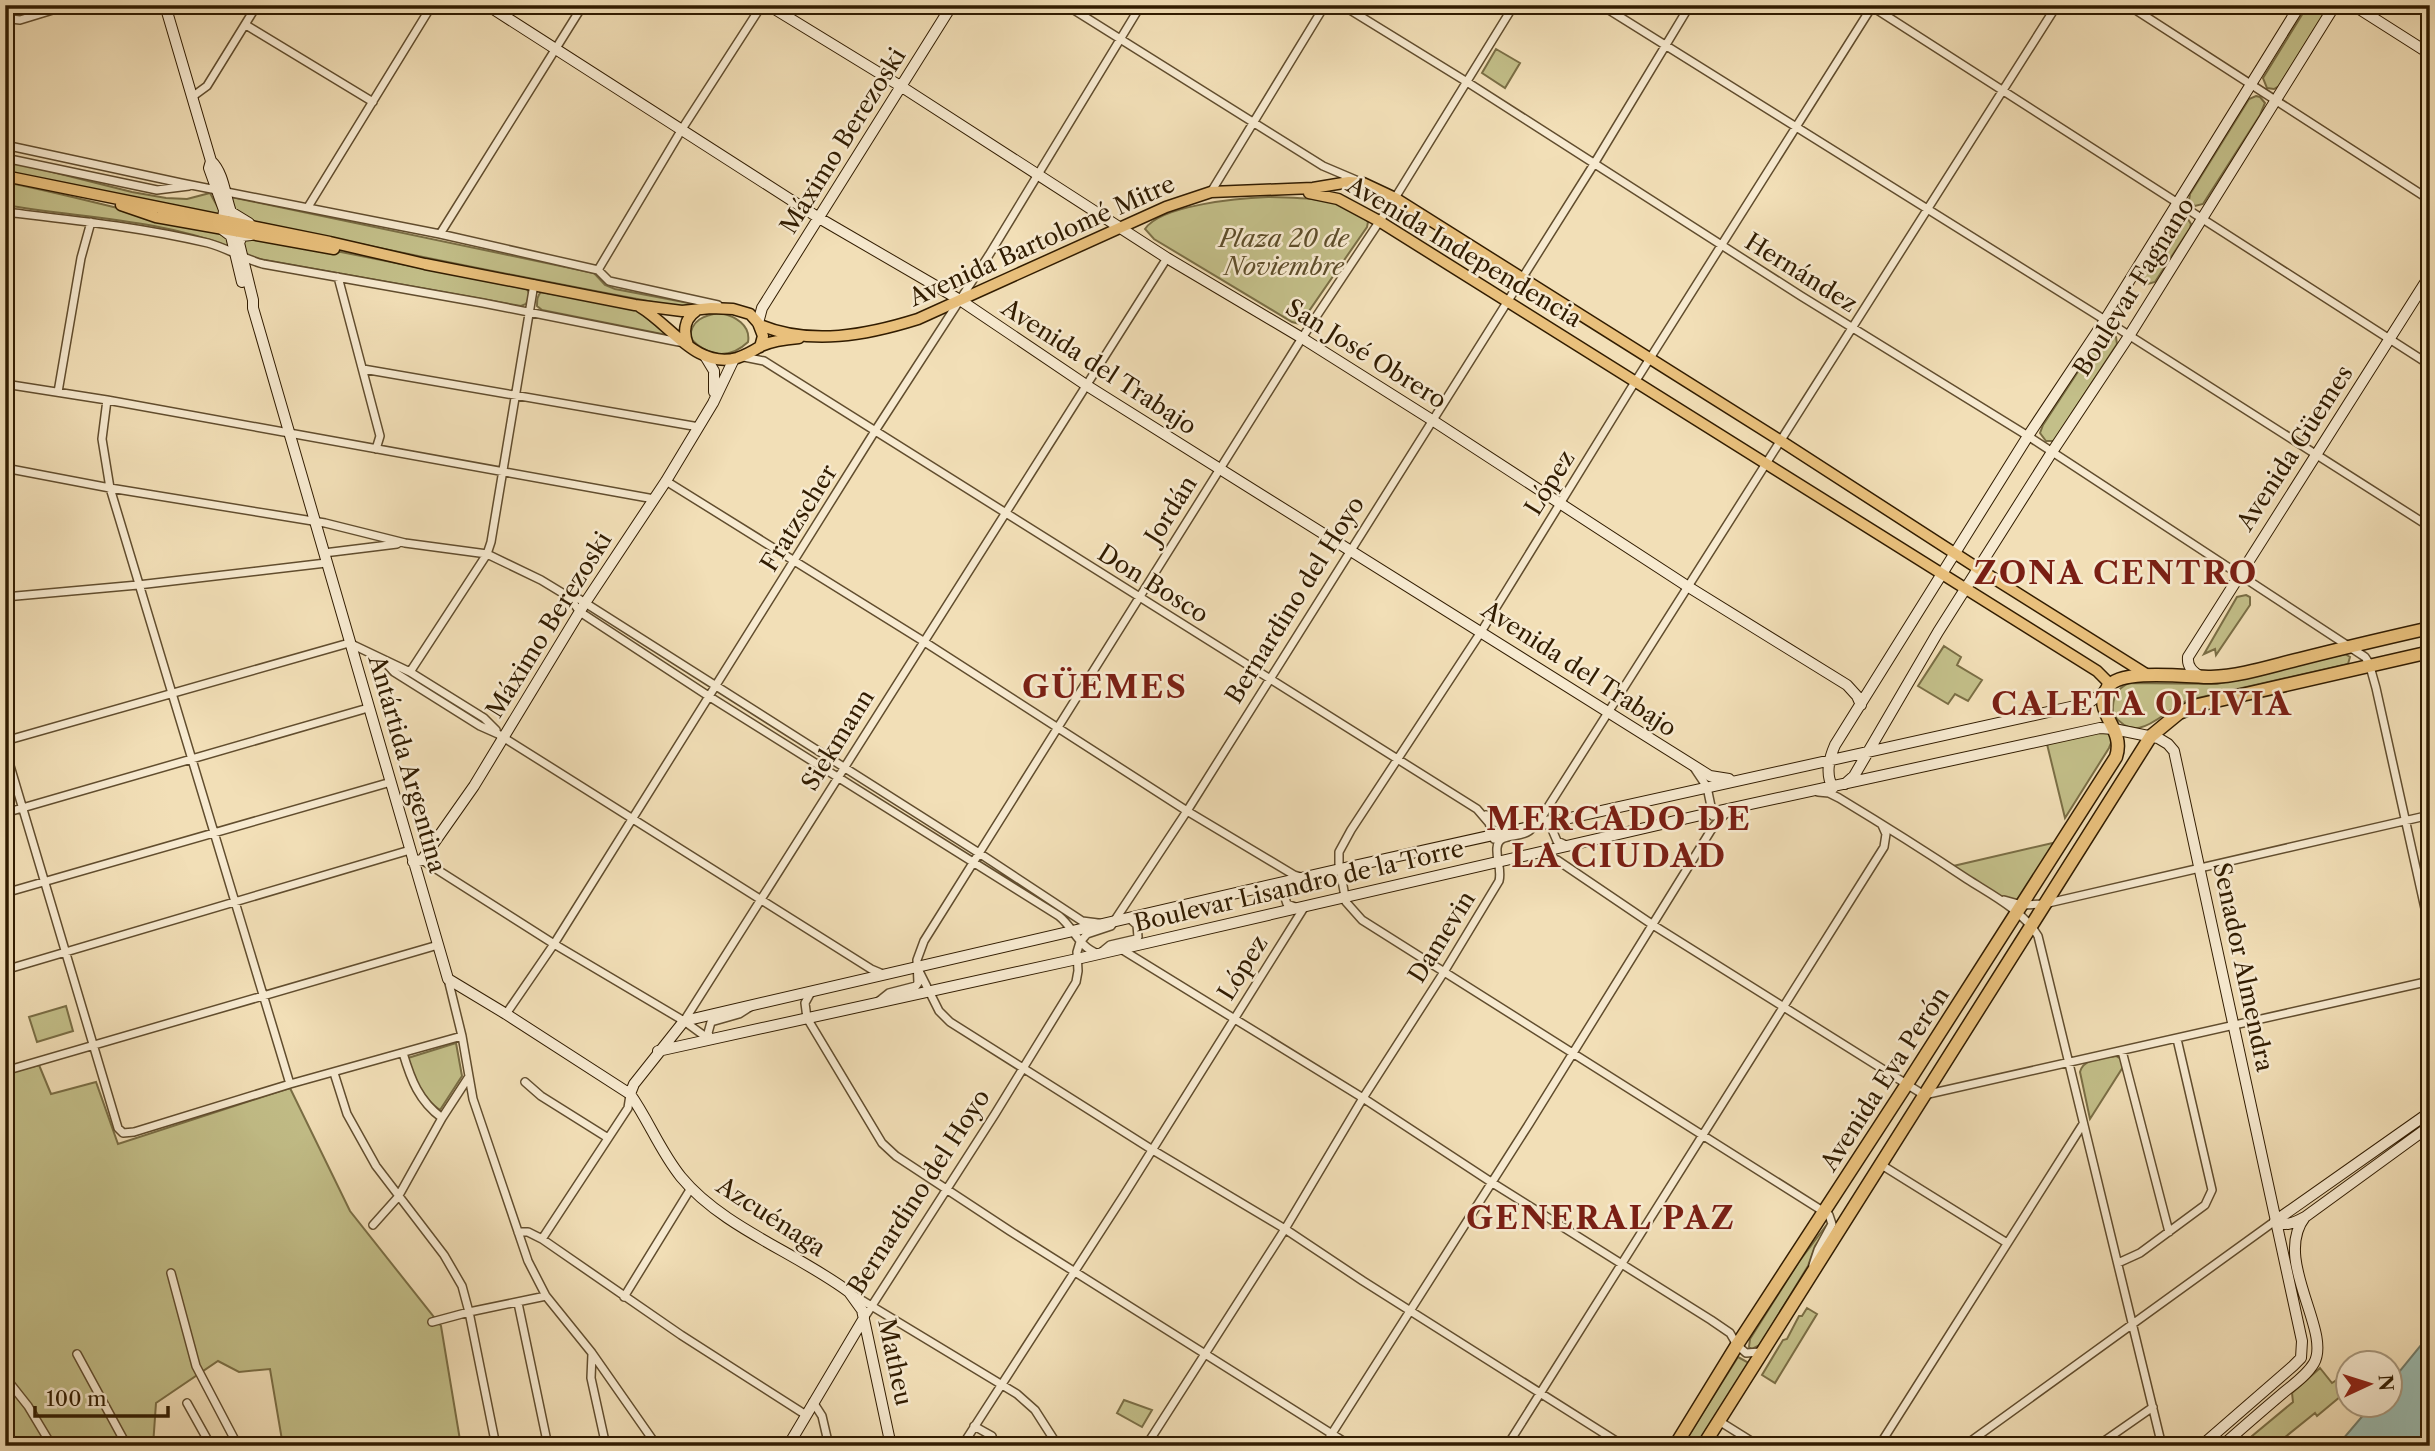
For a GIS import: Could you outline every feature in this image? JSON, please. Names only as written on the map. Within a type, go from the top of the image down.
[{"type":"highway","points":[[2115,730],[2106,716],[2104,706],[2108,687],[2125,678],[2146,674],[2201,677],[2236,674],[2430,628]]},
{"type":"highway","name":"Avenida Eva Perón","points":[[1703,1446],[2151,736],[2179,713],[2198,705],[2430,652]]},
{"type":"highway","name":"Avenida Eva Perón","points":[[1675,1446],[1737,1345],[1908,1084],[2116,757],[2119,746],[2115,730]]},
{"type":"main road","points":[[5,176],[92,195],[156,216],[257,231],[319,247],[377,254],[682,312],[729,309],[750,314],[759,324],[763,336],[759,347],[737,358],[722,360],[705,356],[635,304]]},
{"type":"main road","name":"Avenida Independencia","points":[[1282,190],[1320,188],[1346,182],[1363,183],[1395,198],[2146,674]]},
{"type":"main road","points":[[1346,182],[1341,192],[1356,207]]},
{"type":"main road","name":"Avenida Independencia","points":[[1282,190],[1327,196],[1356,207],[1379,220],[2097,671],[2107,681],[2108,687]]},
{"type":"main road","name":"Avenida Bartolomé Mitre","points":[[759,347],[789,339],[849,336],[894,327],[918,319],[1166,207],[1211,192],[1282,190]]},
{"type":"main road","points":[[690,347],[685,334],[686,323],[693,312],[699,310]]},
{"type":"main road","name":"Avenida Bartolomé Mitre","points":[[759,324],[780,331],[819,336]]},
{"type":"street","points":[[5,7],[11,19],[20,20],[69,5]]},
{"type":"street","name":"Antártida Argentina","points":[[165,5],[211,161],[217,166],[223,210],[222,225],[230,234],[253,300],[253,308],[368,708],[410,850],[418,861],[462,1036],[468,1077],[480,1123],[528,1261],[547,1296],[592,1353],[657,1446]]},
{"type":"street","points":[[192,97],[207,86],[257,5]]},
{"type":"street","points":[[308,207],[432,5]]},
{"type":"street","name":"Avenida del Trabajo","points":[[487,5],[819,218],[960,300],[1086,385],[1689,764],[1710,776],[1737,780]]},
{"type":"street","points":[[440,234],[583,5]]},
{"type":"street","points":[[598,270],[682,129],[762,5]]},
{"type":"street","name":"San José Obrero","points":[[768,5],[902,87],[1167,258],[1302,338],[1687,586],[1847,685],[1861,705]]},
{"type":"street","name":"Máximo Berezoski","points":[[759,324],[767,299],[953,5]]},
{"type":"street","points":[[1066,5],[1334,173],[1363,183]]},
{"type":"street","name":"Fratzscher","points":[[506,1014],[554,944],[960,300],[1141,5]]},
{"type":"street","points":[[1211,192],[1325,5]]},
{"type":"street","name":"Hernández","points":[[1342,5],[2028,436],[2351,646],[2365,657],[2370,666]]},
{"type":"street","name":"Jordán","points":[[879,1002],[889,993],[918,984],[916,966],[919,949],[1302,338],[1395,198],[1514,5]]},
{"type":"street","points":[[1601,5],[1929,209],[2430,527]]},
{"type":"street","name":"Bernardino del Hoyo","points":[[1110,922],[1187,811],[1270,680],[1594,164],[1690,5]]},
{"type":"street","points":[[1498,854],[1502,839],[1524,834],[1534,826],[1549,806],[2057,5]]},
{"type":"street","points":[[2128,5],[2430,200]]},
{"type":"street","name":"Boulevar Fagnano","points":[[1835,745],[2028,436],[2105,320],[2300,5]]},
{"type":"street","name":"Boulevar Fagnano","points":[[1837,787],[1852,778],[1965,589],[2129,336],[2335,5]]},
{"type":"street","points":[[2353,5],[2430,54]]},
{"type":"street","points":[[1871,6],[2430,365]]},
{"type":"street","name":"López","points":[[1334,873],[1342,844],[1481,632],[1871,6]]},
{"type":"street","points":[[246,25],[373,102]]},
{"type":"street","points":[[5,145],[440,234],[598,270],[609,281],[691,297],[729,309],[756,309],[767,299]]},
{"type":"street","points":[[5,158],[157,190],[197,186]]},
{"type":"street","name":"Antártida Argentina","points":[[220,190],[234,215],[257,231]]},
{"type":"street","points":[[5,212],[91,222],[210,244],[263,264],[662,337],[690,347]]},
{"type":"street","points":[[58,391],[81,258],[91,222]]},
{"type":"street","points":[[238,256],[240,238],[257,231]]},
{"type":"street","name":"Siekmann","points":[[542,1239],[628,1108],[634,1084],[684,1021],[1167,258]]},
{"type":"street","name":"Avenida Güemes","points":[[2201,677],[2192,671],[2188,657],[2430,275]]},
{"type":"street","points":[[338,277],[380,436],[376,449]]},
{"type":"street","points":[[410,672],[487,554],[517,396],[534,284]]},
{"type":"street","points":[[759,347],[772,365]]},
{"type":"street","points":[[705,356],[714,371],[713,403]]},
{"type":"street","points":[[737,358],[757,358],[772,365]]},
{"type":"street","name":"Máximo Berezoski","points":[[418,861],[474,786],[501,735],[666,481],[737,358]]},
{"type":"street","name":"Don Bosco","points":[[772,365],[1004,514],[1477,809],[1489,823],[1498,854]]},
{"type":"street","points":[[363,369],[699,427]]},
{"type":"street","points":[[5,384],[58,391],[654,499]]},
{"type":"street","points":[[107,400],[102,439],[110,488],[290,1084]]},
{"type":"street","points":[[5,468],[314,521],[405,543],[487,554],[569,597],[710,697],[1059,916],[1089,950],[1099,954],[1110,945],[1136,939],[1136,922],[1129,918]]},
{"type":"street","points":[[666,481],[923,641],[1187,811],[1294,875],[1305,877]]},
{"type":"street","points":[[5,597],[138,585],[325,558],[405,543]]},
{"type":"street","points":[[583,607],[845,768],[1082,921],[1110,922],[1108,928],[1087,934],[1080,942]]},
{"type":"street","points":[[5,741],[349,643],[410,672],[484,718],[501,735]]},
{"type":"street","points":[[383,660],[394,672],[480,726],[501,735],[871,969],[884,974]]},
{"type":"street","points":[[2370,666],[2430,931]]},
{"type":"street","name":"Boulevar Lisandro de la Torre","points":[[684,1021],[1305,877],[1334,873],[2090,702],[2108,687]]},
{"type":"street","points":[[5,813],[368,708]]},
{"type":"street","name":"Boulevar Lisandro de la Torre","points":[[658,1051],[1345,897],[1498,854],[1515,857],[2100,728],[2151,736]]},
{"type":"street","name":"Senador Almendra","points":[[2151,736],[2163,740],[2174,751],[2279,1222]]},
{"type":"street","points":[[1835,745],[1829,760],[1828,774],[1844,801]]},
{"type":"street","points":[[1807,765],[1835,745]]},
{"type":"street","points":[[5,749],[92,1044],[118,1128],[123,1133],[462,1036]]},
{"type":"street","points":[[1689,764],[1699,772],[1707,787],[1713,827]]},
{"type":"street","points":[[5,893],[391,782]]},
{"type":"street","points":[[1813,792],[1829,793],[1844,801],[1993,896],[2020,908],[2042,942],[2162,1446]]},
{"type":"street","points":[[1549,806],[1549,823],[1557,841],[1567,846]]},
{"type":"street","points":[[1324,1446],[1713,827],[1724,815],[1741,807]]},
{"type":"street","points":[[1477,809],[1499,824],[1519,830]]},
{"type":"street","points":[[2020,908],[2430,815]]},
{"type":"street","points":[[1507,1446],[1884,847],[1886,834],[1881,823]]},
{"type":"street","points":[[5,970],[410,850]]},
{"type":"street","points":[[1534,853],[1557,860],[1653,925],[1924,1095],[2430,981]]},
{"type":"street","name":"Damevin","points":[[1146,1446],[1285,1229],[1363,1098],[1499,881],[1498,854]]},
{"type":"street","points":[[418,861],[684,1021],[711,1040]]},
{"type":"street","points":[[1334,873],[1349,907],[1362,920],[1829,1215],[1832,1224],[1818,1250],[1812,1272]]},
{"type":"street","points":[[1334,873],[1335,894],[1300,906],[1287,904],[1283,892],[1285,890],[1334,873]]},
{"type":"street","points":[[2420,888],[2430,886]]},
{"type":"street","name":"López","points":[[962,1446],[1233,1020],[1300,906]]},
{"type":"street","name":"Bernardino del Hoyo","points":[[788,1446],[872,1305],[1076,982],[1080,942]]},
{"type":"street","points":[[5,1070],[438,945]]},
{"type":"street","points":[[1120,948],[1363,1098],[1711,1320],[1730,1334],[1746,1353],[1757,1354],[1766,1348]]},
{"type":"street","points":[[916,966],[945,1018],[1151,1149],[1285,1229],[1624,1446]]},
{"type":"street","name":"Azcuénaga","points":[[448,979],[630,1094],[662,1150],[691,1188],[715,1209],[1027,1401],[1055,1443]]},
{"type":"street","points":[[811,992],[805,1003],[807,1018],[881,1143],[896,1156],[1352,1446]]},
{"type":"street","points":[[711,1040],[708,1033],[712,1022],[740,1014],[757,1003]]},
{"type":"street","points":[[2118,1263],[2140,1253],[2208,1202],[2212,1190],[2177,1039]]},
{"type":"street","points":[[2122,1051],[2169,1231]]},
{"type":"street","points":[[403,1053],[418,1093],[429,1108],[442,1118]]},
{"type":"street","points":[[334,1073],[355,1130],[398,1197],[453,1269],[462,1286],[496,1446]]},
{"type":"street","points":[[373,1225],[398,1197],[468,1077]]},
{"type":"street","points":[[525,1082],[541,1096],[608,1139]]},
{"type":"street","points":[[1964,1446],[2430,1112]]},
{"type":"street","points":[[1880,1446],[2084,1124]]},
{"type":"street","points":[[2222,1446],[2304,1375],[2316,1359],[2317,1344],[2295,1252],[2296,1232],[2305,1217],[2430,1126]]},
{"type":"street","points":[[1880,1164],[2007,1244]]},
{"type":"street","points":[[624,1297],[691,1188]]},
{"type":"street","points":[[2279,1222],[2305,1217]]},
{"type":"street","points":[[2201,1446],[2301,1358],[2302,1345],[2280,1245],[2279,1222]]},
{"type":"street","points":[[519,1232],[528,1232],[542,1239],[624,1297],[806,1415]]},
{"type":"street","points":[[172,1273],[196,1366],[238,1446]]},
{"type":"street","name":"Matheu","points":[[849,1292],[864,1318],[891,1446]]},
{"type":"street","points":[[432,1322],[547,1296]]},
{"type":"street","points":[[518,1303],[548,1446]]},
{"type":"street","points":[[2302,1345],[2309,1351],[2317,1344]]},
{"type":"street","points":[[592,1353],[591,1378],[606,1446]]},
{"type":"street","points":[[77,1354],[127,1446]]},
{"type":"street","points":[[2297,1363],[2305,1365],[2304,1375]]},
{"type":"street","points":[[5,1377],[28,1406],[52,1446]]},
{"type":"street","points":[[813,1402],[822,1416],[829,1446]]},
{"type":"street","points":[[187,1403],[211,1446]]},
{"type":"street","points":[[2097,1446],[2153,1407]]},
{"type":"street","points":[[1718,1421],[1759,1446]]},
{"type":"street","points":[[974,1426],[992,1436],[994,1446]]},
{"type":"green space","points":[[2308,5],[2330,5],[2279,86],[2274,89],[2267,88],[2263,78]]},
{"type":"green space","points":[[1496,49],[1520,63],[1505,88],[1482,73]]},
{"type":"green space","points":[[2256,96],[2265,103],[2260,115],[2203,204],[2195,206],[2189,200],[2190,194],[2249,99]]},
{"type":"green space","points":[[5,160],[166,198],[187,199],[210,193],[221,213],[220,216],[5,172]]},
{"type":"green space","points":[[5,182],[227,234],[230,247],[175,230],[5,205]]},
{"type":"green space","points":[[231,197],[594,273],[605,285],[615,289],[694,304],[685,308],[251,221],[235,211]]},
{"type":"green space","name":"Plaza 20 de Noviembre","points":[[1268,197],[1307,198],[1336,203],[1348,207],[1368,222],[1300,324],[1292,322],[1154,239],[1145,229],[1167,214],[1202,204]]},
{"type":"green space","points":[[2177,216],[2186,216],[2191,224],[2190,228],[2155,282],[2144,285],[2140,273]]},
{"type":"green space","points":[[243,237],[341,252],[527,289],[530,295],[526,304],[521,306],[249,257],[245,255]]},
{"type":"green space","points":[[541,292],[636,309],[667,335],[542,310],[537,306]]},
{"type":"green space","points":[[720,313],[741,322],[748,336],[748,342],[741,348],[726,354],[704,349],[690,338],[693,327],[699,320]]},
{"type":"green space","points":[[2104,332],[2112,333],[2117,344],[2054,441],[2046,441],[2040,433],[2043,425]]},
{"type":"green space","points":[[2237,597],[2250,597],[2250,605],[2216,655],[2215,649],[2204,654]]},
{"type":"green space","points":[[1944,646],[1961,657],[1957,665],[1982,680],[1968,701],[1955,694],[1948,704],[1918,686]]},
{"type":"green space","points":[[2345,654],[2350,657],[2348,664],[2189,700],[2151,724],[2141,727],[2132,728],[2122,724],[2113,714],[2115,695],[2129,683],[2217,684]]},
{"type":"green space","points":[[2100,728],[2116,731],[2109,748],[2065,818],[2046,740]]},
{"type":"green space","points":[[2057,842],[2022,905],[2003,900],[1949,867]]},
{"type":"green space","points":[[66,1006],[73,1031],[37,1042],[29,1017]]},
{"type":"green space","points":[[456,1043],[462,1076],[440,1110],[423,1093],[408,1058]]},
{"type":"green space","points":[[2116,1056],[2121,1059],[2123,1067],[2090,1119],[2080,1072],[2082,1067],[2090,1061]]},
{"type":"green space","points":[[39,1065],[51,1094],[96,1082],[118,1144],[290,1088],[350,1211],[441,1326],[461,1446],[283,1446],[270,1369],[239,1372],[218,1361],[156,1403],[153,1446],[5,1446],[5,1074]]},
{"type":"green space","points":[[1828,1223],[1808,1266],[1760,1345],[1752,1349],[1749,1347],[1750,1339],[1798,1263]]},
{"type":"green space","points":[[1807,1308],[1817,1314],[1775,1383],[1762,1375],[1799,1316],[1802,1316]]},
{"type":"green space","points":[[1738,1357],[1749,1363],[1696,1446],[1682,1446]]},
{"type":"green space","points":[[2320,1368],[2332,1383],[2334,1382],[2334,1402],[2317,1416],[2315,1413],[2274,1446],[2240,1446],[2293,1402],[2292,1393]]},
{"type":"green space","points":[[1124,1400],[1152,1410],[1142,1427],[1117,1413]]},
{"type":"water","points":[[2430,1334],[2430,1446],[2337,1446],[2359,1420],[2404,1420],[2404,1366]]},
{"type":"district","name":"ZONA CENTRO","points":[[2116,573]]},
{"type":"district","name":"GÜEMES","points":[[1105,687]]},
{"type":"district","name":"CALETA OLIVIA","points":[[2142,704]]},
{"type":"district","name":"MERCADO DE LA CIUDAD","points":[[1619,838]]},
{"type":"district","name":"GENERAL PAZ","points":[[1601,1218]]}]
